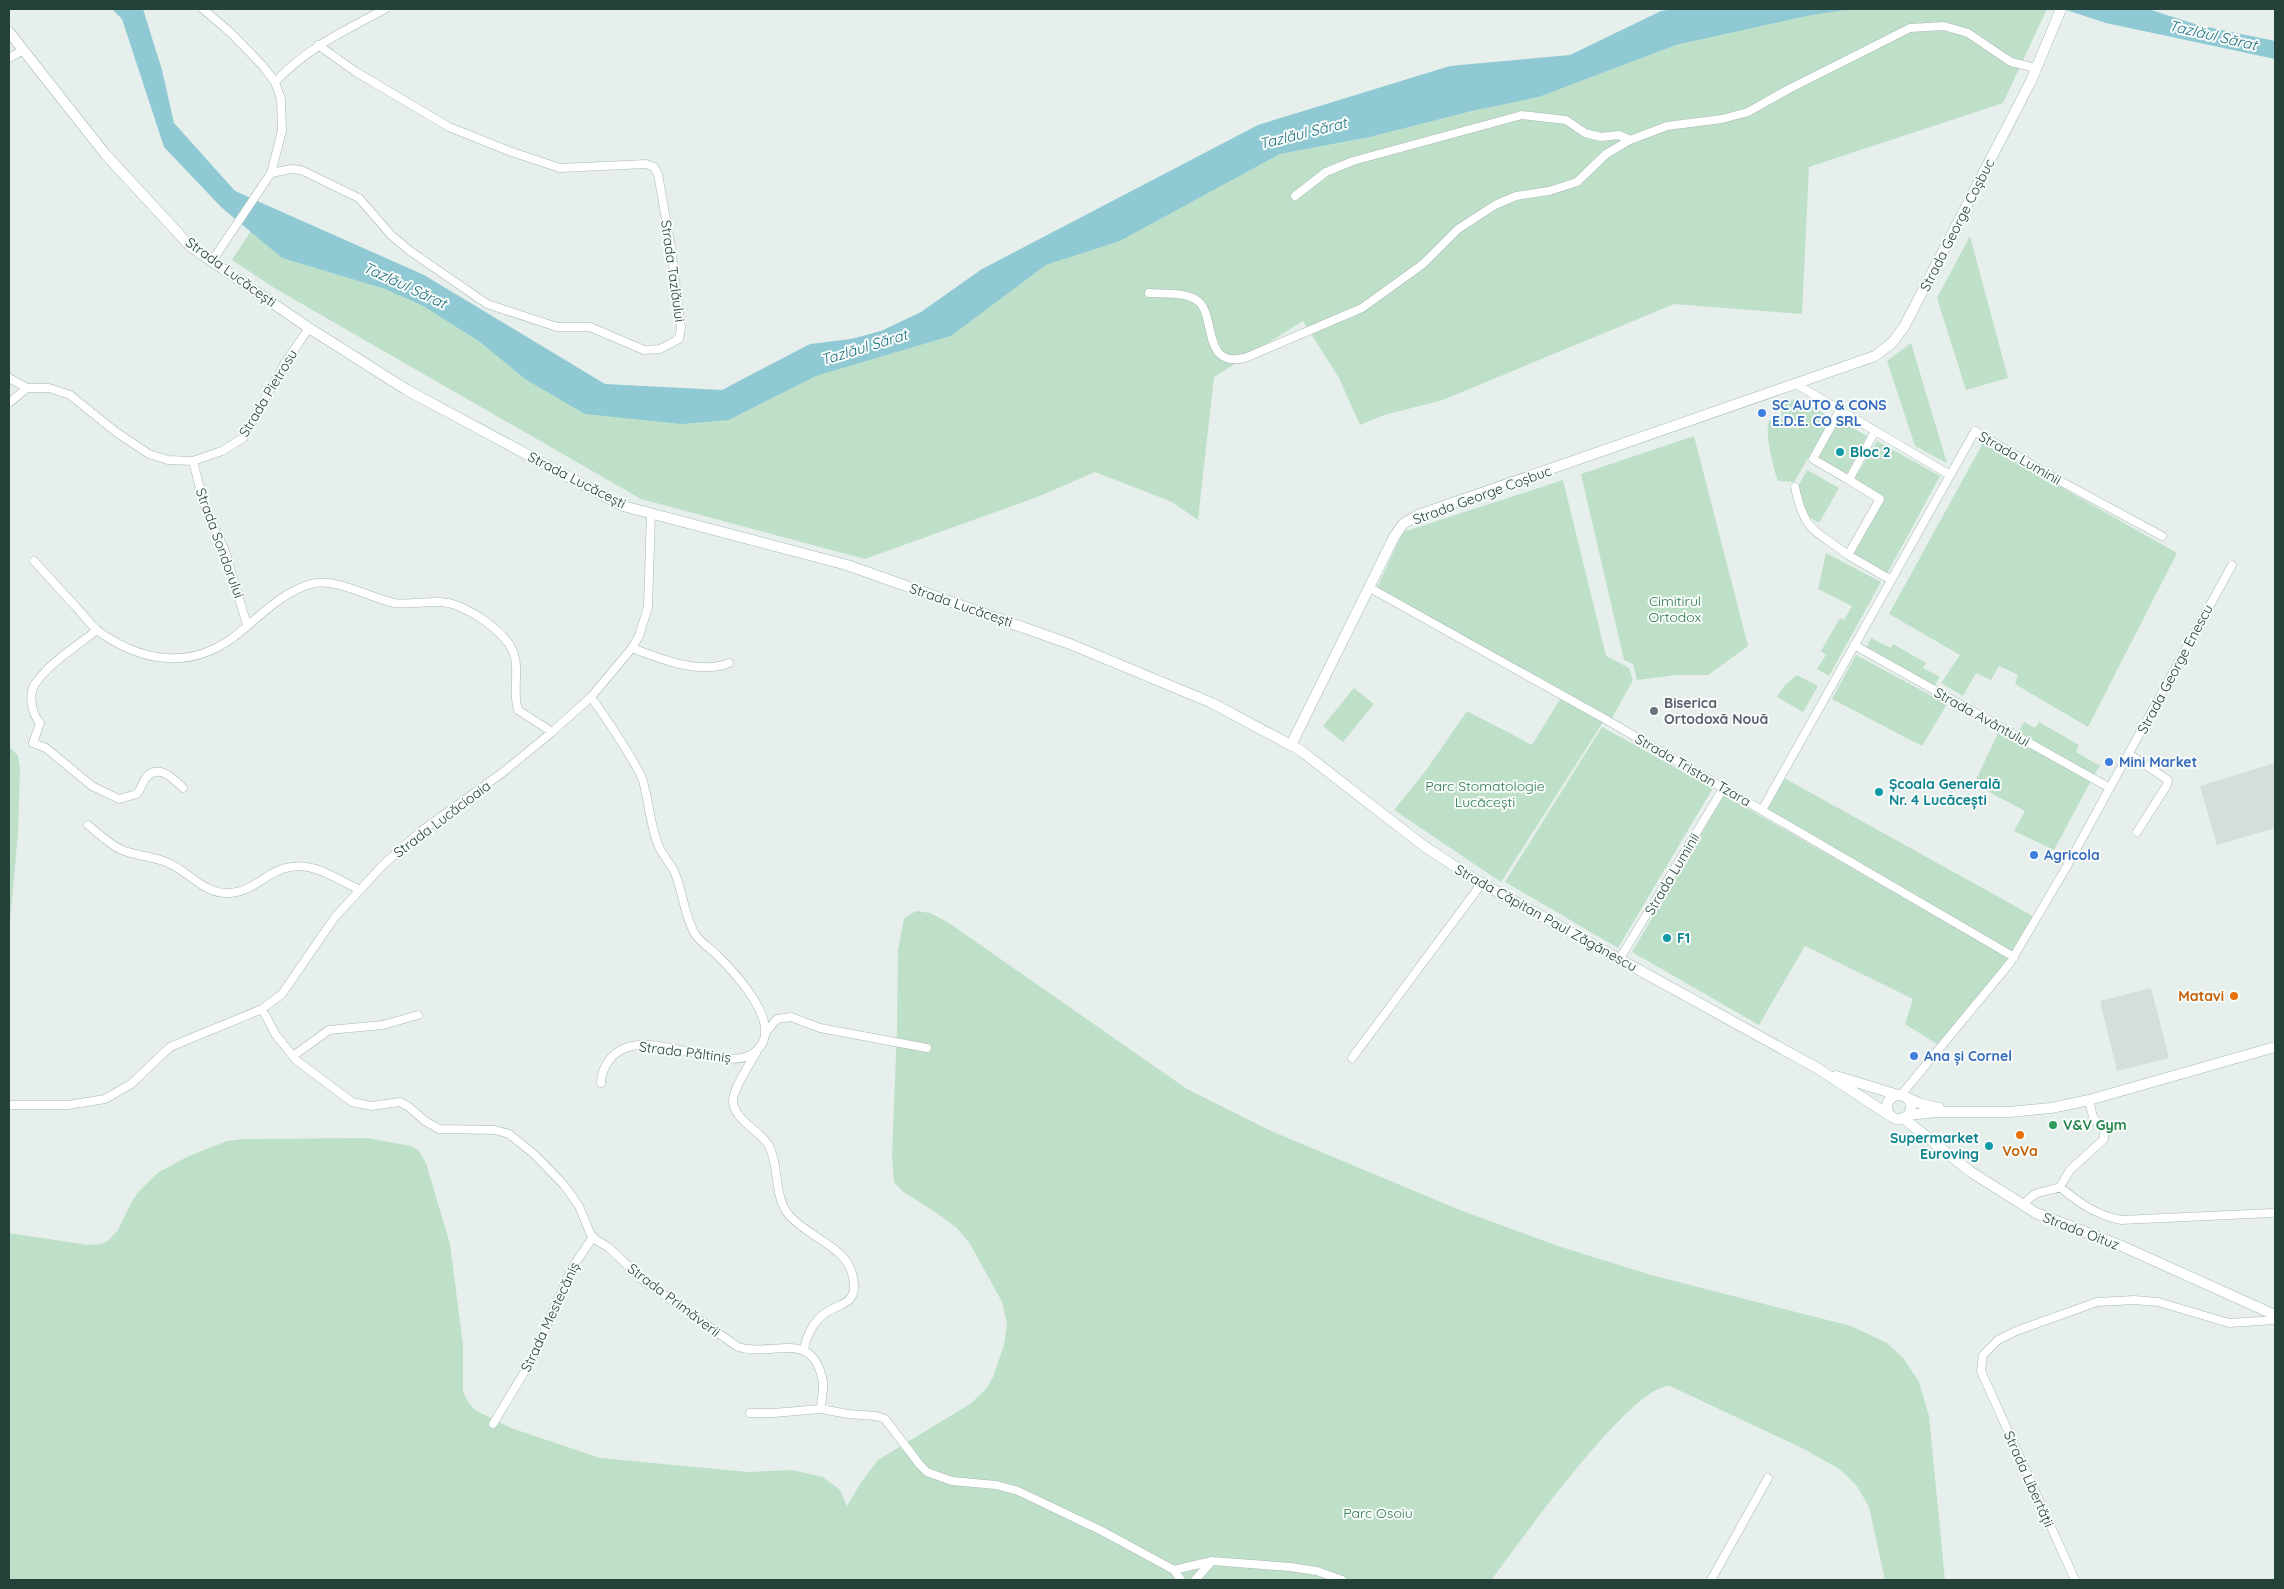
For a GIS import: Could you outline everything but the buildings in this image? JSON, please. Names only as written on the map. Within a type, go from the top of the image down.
[{"type":"main road","name":"Strada George Coșbuc","points":[[1291,745],[1394,537],[1403,524],[1418,516],[1875,356],[1892,343],[1904,327],[1921,296],[2036,68],[2061,9]]},
{"type":"main road","name":"Strada Lucăcești","points":[[9,32],[106,155],[191,247],[309,328],[415,395],[623,506],[847,565],[1070,644],[1212,703],[1291,745]]},
{"type":"main road","name":"Strada Căpitan Paul Zăgănescu","points":[[1291,745],[1334,775],[1424,846],[1482,883],[1817,1068],[1892,1117],[1962,1111],[2036,1110],[2089,1100],[2275,1047]]},
{"type":"main road","name":"Strada Căpitan Paul Zăgănescu","points":[[1817,1068],[1902,1095],[1921,1104],[1962,1111]]},
{"type":"main road","points":[[1892,1117],[1887,1111],[1887,1103],[1891,1097],[1902,1095],[1911,1105],[1906,1116]]},
{"type":"main road","name":"Strada Oituz","points":[[1906,1116],[1971,1172],[2036,1214],[2124,1248],[2275,1314]]},
{"type":"street","points":[[203,9],[237,39],[262,65],[275,82],[281,99],[282,131],[271,173],[256,192],[212,261]]},
{"type":"street","points":[[275,82],[291,65],[318,45],[385,9]]},
{"type":"street","points":[[1149,293],[1187,296],[1198,301],[1208,319],[1210,336],[1214,345],[1226,358],[1233,361],[1245,358],[1362,308],[1422,264],[1458,230],[1495,205],[1516,196],[1550,191],[1578,182],[1606,154],[1630,140],[1667,126],[1722,119],[1748,112],[1787,90],[1910,28],[1944,26],[1968,32],[2011,62],[2036,68]]},
{"type":"street","name":"Strada Tazlăului","points":[[271,173],[290,169],[301,170],[360,198],[398,240],[487,304],[557,327],[590,327],[644,350],[660,349],[679,339],[681,327],[672,257],[658,174],[654,167],[646,164],[560,168],[509,150],[449,128],[356,72],[318,45]]},
{"type":"street","points":[[9,58],[22,50]]},
{"type":"street","points":[[1295,196],[1326,172],[1353,161],[1522,115],[1566,120],[1585,133],[1601,137],[1619,135],[1630,140]]},
{"type":"street","name":"Strada Pietrosu","points":[[9,378],[27,388],[49,388],[70,395],[116,432],[150,454],[168,460],[193,461],[222,451],[243,438],[285,363],[309,328]]},
{"type":"street","points":[[1796,384],[1950,475]]},
{"type":"street","points":[[9,403],[27,388]]},
{"type":"street","points":[[1840,410],[1813,459],[1880,499],[1848,556]]},
{"type":"street","points":[[1850,480],[1875,431]]},
{"type":"street","name":"Strada Luminii","points":[[1762,810],[1975,431],[2049,475],[2162,536]]},
{"type":"street","name":"Strada Sondorului","points":[[193,461],[206,508],[225,551],[247,625]]},
{"type":"street","points":[[1795,487],[1804,519],[1811,529],[1848,556],[1892,580]]},
{"type":"street","name":"Strada Lucăcioaia","points":[[9,1106],[68,1105],[105,1099],[131,1084],[176,1043],[262,1009],[276,1000],[289,985],[335,918],[405,844],[502,773],[552,732],[591,697],[632,648],[639,636],[648,607],[651,513]]},
{"type":"street","points":[[34,562],[97,630],[127,649],[158,658],[180,660],[204,654],[231,639],[286,595],[312,583],[336,584],[396,603],[452,603],[469,612],[506,639],[511,646],[516,662],[518,710],[552,732]]},
{"type":"street","name":"Strada George Enescu","points":[[1902,1095],[2014,957],[2129,754],[2232,564]]},
{"type":"street","name":"Strada Tristan Tzara","points":[[1370,588],[1724,787],[2014,957]]},
{"type":"street","points":[[97,630],[52,666],[35,684],[32,692],[32,709],[40,724],[33,743],[46,748],[92,786],[119,799],[137,794],[145,779],[158,772],[166,772],[184,788]]},
{"type":"street","name":"Strada Avântului","points":[[1854,645],[2110,788]]},
{"type":"street","points":[[632,648],[669,660],[704,667],[720,666],[729,663]]},
{"type":"street","points":[[591,697],[622,743],[643,779],[651,821],[659,847],[675,873],[685,913],[696,935],[718,956],[746,988],[764,1018],[766,1032]]},
{"type":"street","points":[[2129,754],[2168,780],[2167,785],[2137,832]]},
{"type":"street","name":"Strada Luminii","points":[[1619,960],[1724,787]]},
{"type":"street","points":[[88,825],[120,850],[167,862],[202,886],[220,894],[238,892],[277,871],[299,865],[315,868],[360,890]]},
{"type":"street","points":[[1352,1058],[1482,883]]},
{"type":"street","points":[[262,1009],[276,1035],[293,1056],[319,1078],[359,1105],[371,1106],[400,1102],[439,1129],[495,1130],[509,1134],[547,1166],[564,1185],[579,1206],[593,1237]]},
{"type":"street","points":[[293,1056],[330,1030],[375,1026],[418,1015]]},
{"type":"street","name":"Strada Păltiniș","points":[[804,1350],[815,1323],[827,1312],[845,1304],[852,1298],[854,1281],[849,1265],[839,1253],[789,1216],[781,1200],[775,1162],[768,1144],[741,1117],[734,1105],[735,1093],[766,1032],[777,1020],[791,1017],[820,1028],[927,1048]]},
{"type":"street","name":"Strada Păltiniș","points":[[601,1083],[602,1071],[606,1064],[616,1053],[628,1046],[643,1044],[734,1058],[749,1056],[758,1049]]},
{"type":"street","points":[[2060,1187],[2070,1170],[2104,1140],[2104,1130],[2093,1117],[2089,1100]]},
{"type":"street","points":[[2023,1206],[2028,1198],[2038,1191],[2060,1187],[2089,1209],[2103,1216],[2121,1220],[2272,1214]]},
{"type":"street","name":"Strada Primăverii","points":[[593,1237],[608,1246],[643,1280],[692,1313],[730,1343],[746,1349],[795,1347],[804,1350]]},
{"type":"street","name":"Strada Mestecăniș","points":[[493,1424],[531,1361],[572,1268],[593,1237]]},
{"type":"street","name":"Strada Libertății","points":[[2075,1580],[1981,1371],[1983,1355],[1998,1340],[2016,1331],[2097,1302],[2134,1300],[2158,1302],[2229,1323],[2275,1320]]},
{"type":"street","points":[[804,1350],[812,1357],[823,1382],[822,1409]]},
{"type":"street","points":[[750,1413],[773,1414],[822,1409],[848,1414],[876,1416],[885,1419],[920,1465],[936,1476],[952,1481],[1008,1487],[1037,1499],[1174,1570],[1181,1580]]},
{"type":"street","points":[[1711,1580],[1768,1478]]},
{"type":"street","points":[[1174,1570],[1212,1561],[1290,1567],[1317,1571],[1342,1580]]},
{"type":"street","points":[[1195,1580],[1212,1561]]},
{"type":"shaded area","points":[[2275,763],[2275,828],[2217,845],[2200,786]]},
{"type":"shaded area","points":[[2151,988],[2169,1058],[2117,1071],[2100,1001]]},
{"type":"green space","points":[[1853,9],[2047,9],[2003,103],[1809,167],[1802,314],[1674,304],[1443,400],[1384,415],[1360,425],[1339,378],[1303,321],[1214,377],[1198,520],[1172,502],[1095,472],[1040,496],[865,559],[641,499],[276,289],[232,260],[251,231],[282,258],[385,289],[423,306],[480,342],[525,379],[729,420],[816,376],[951,336],[1046,265],[1120,241],[1280,154],[1370,137],[1472,111],[1539,97],[1676,45],[1812,15]]},
{"type":"green space","points":[[1970,236],[2008,378],[1966,390],[1937,298]]},
{"type":"green space","points":[[1911,343],[1947,463],[1915,446],[1887,361]]},
{"type":"green space","points":[[1797,398],[1832,418],[1794,482],[1778,481],[1768,439],[1769,423],[1772,418],[1782,414],[1779,405]]},
{"type":"green space","points":[[1838,420],[1867,436],[1846,475],[1816,459]]},
{"type":"green space","name":"Cimitirul Ortodox","points":[[1694,436],[1748,646],[1708,675],[1677,675],[1637,680],[1633,664],[1624,660],[1581,474]]},
{"type":"green space","points":[[1877,441],[1940,476],[1887,574],[1852,554],[1883,498],[1854,480]]},
{"type":"green space","points":[[1983,443],[2177,553],[2088,727],[2015,684],[2018,675],[1999,666],[1991,680],[1976,673],[1963,696],[1941,683],[1960,655],[1889,614]]},
{"type":"green space","points":[[1807,470],[1839,488],[1819,523],[1807,516],[1797,488]]},
{"type":"green space","points":[[1563,480],[1606,656],[1629,668],[1633,680],[1611,720],[1376,590],[1403,532]]},
{"type":"green space","points":[[1826,553],[1881,582],[1829,676],[1817,669],[1826,655],[1821,651],[1840,618],[1844,620],[1852,606],[1818,589]]},
{"type":"green space","points":[[1871,638],[1891,648],[1893,644],[1926,663],[1923,668],[1940,677],[1934,686],[1866,648]]},
{"type":"green space","points":[[1856,655],[1947,704],[1922,746],[1832,699]]},
{"type":"green space","points":[[1797,675],[1818,686],[1803,712],[1777,697],[1785,685]]},
{"type":"green space","points":[[1354,688],[1374,704],[1343,742],[1323,726]]},
{"type":"green space","name":"Parc Stomatologie Lucăcești","points":[[1562,696],[1605,719],[1501,882],[1394,810],[1427,769],[1467,711],[1532,745]]},
{"type":"green space","points":[[2024,722],[2035,728],[2039,722],[2079,745],[2076,752],[2100,766],[2094,775],[2018,732]]},
{"type":"green space","points":[[1602,727],[1713,788],[1618,948],[1505,882]]},
{"type":"green space","points":[[1999,731],[2091,781],[2054,850],[2014,831],[2025,811],[1974,784]]},
{"type":"green space","points":[[9,746],[18,756],[20,769],[18,833],[9,932]]},
{"type":"green space","points":[[1784,778],[2033,916],[2011,952],[1767,810]]},
{"type":"green space","points":[[1724,795],[2008,958],[1940,1046],[1905,1024],[1913,999],[1805,946],[1759,1025],[1632,952]]},
{"type":"green space","name":"Parc Osoiu","points":[[916,911],[930,913],[949,923],[1187,1089],[1269,1130],[1460,1210],[1558,1246],[1651,1275],[1851,1326],[1887,1343],[1904,1359],[1919,1382],[1929,1416],[1945,1580],[1885,1580],[1869,1507],[1857,1486],[1841,1470],[1802,1448],[1670,1386],[1652,1393],[1629,1411],[1603,1437],[1549,1503],[1491,1580],[9,1580],[9,1233],[88,1245],[101,1244],[109,1240],[118,1230],[139,1191],[159,1172],[189,1156],[227,1141],[243,1139],[367,1138],[411,1146],[419,1151],[426,1163],[450,1244],[463,1345],[463,1392],[475,1410],[511,1428],[600,1458],[748,1472],[792,1470],[823,1477],[840,1490],[847,1506],[862,1481],[878,1460],[970,1404],[986,1389],[993,1377],[1004,1345],[1007,1324],[1002,1302],[970,1244],[957,1228],[902,1191],[894,1182],[892,1156],[898,950],[904,918]]},
{"type":"water","name":"Tazlăul Sărat","points":[[112,9],[143,9],[162,70],[174,123],[235,191],[424,275],[605,384],[722,390],[810,344],[851,339],[881,331],[921,312],[982,269],[1258,125],[1450,66],[1570,55],[1661,11],[1675,9],[1853,9],[1812,15],[1676,45],[1539,97],[1472,111],[1370,137],[1280,154],[1120,241],[1046,265],[951,336],[816,376],[729,420],[682,424],[585,414],[525,379],[480,342],[423,306],[385,289],[282,258],[221,207],[164,147],[122,19]]},
{"type":"water","name":"Tazlăul Sărat","points":[[2063,9],[2148,9],[2198,25],[2275,41],[2275,59],[2106,23]]},
{"type":"place","name":"SC AUTO & CONS E.D.E. CO SRL","points":[[1762,413]]},
{"type":"place","name":"Bloc 2","points":[[1840,452]]},
{"type":"place","name":"Biserica Ortodoxă Nouă","points":[[1654,711]]},
{"type":"place","name":"Mini Market","points":[[2109,762]]},
{"type":"place","name":"Școala Generală Nr. 4 Lucăcești","points":[[1879,792]]},
{"type":"place","name":"Agricola","points":[[2034,855]]},
{"type":"place","name":"F1","points":[[1667,938]]},
{"type":"place","name":"Matavi","points":[[2234,996]]},
{"type":"place","name":"Ana și Cornel","points":[[1914,1056]]},
{"type":"place","name":"V&V Gym","points":[[2053,1125]]},
{"type":"place","name":"VoVa","points":[[2020,1135]]},
{"type":"place","name":"Supermarket Euroving","points":[[1989,1146]]}]
